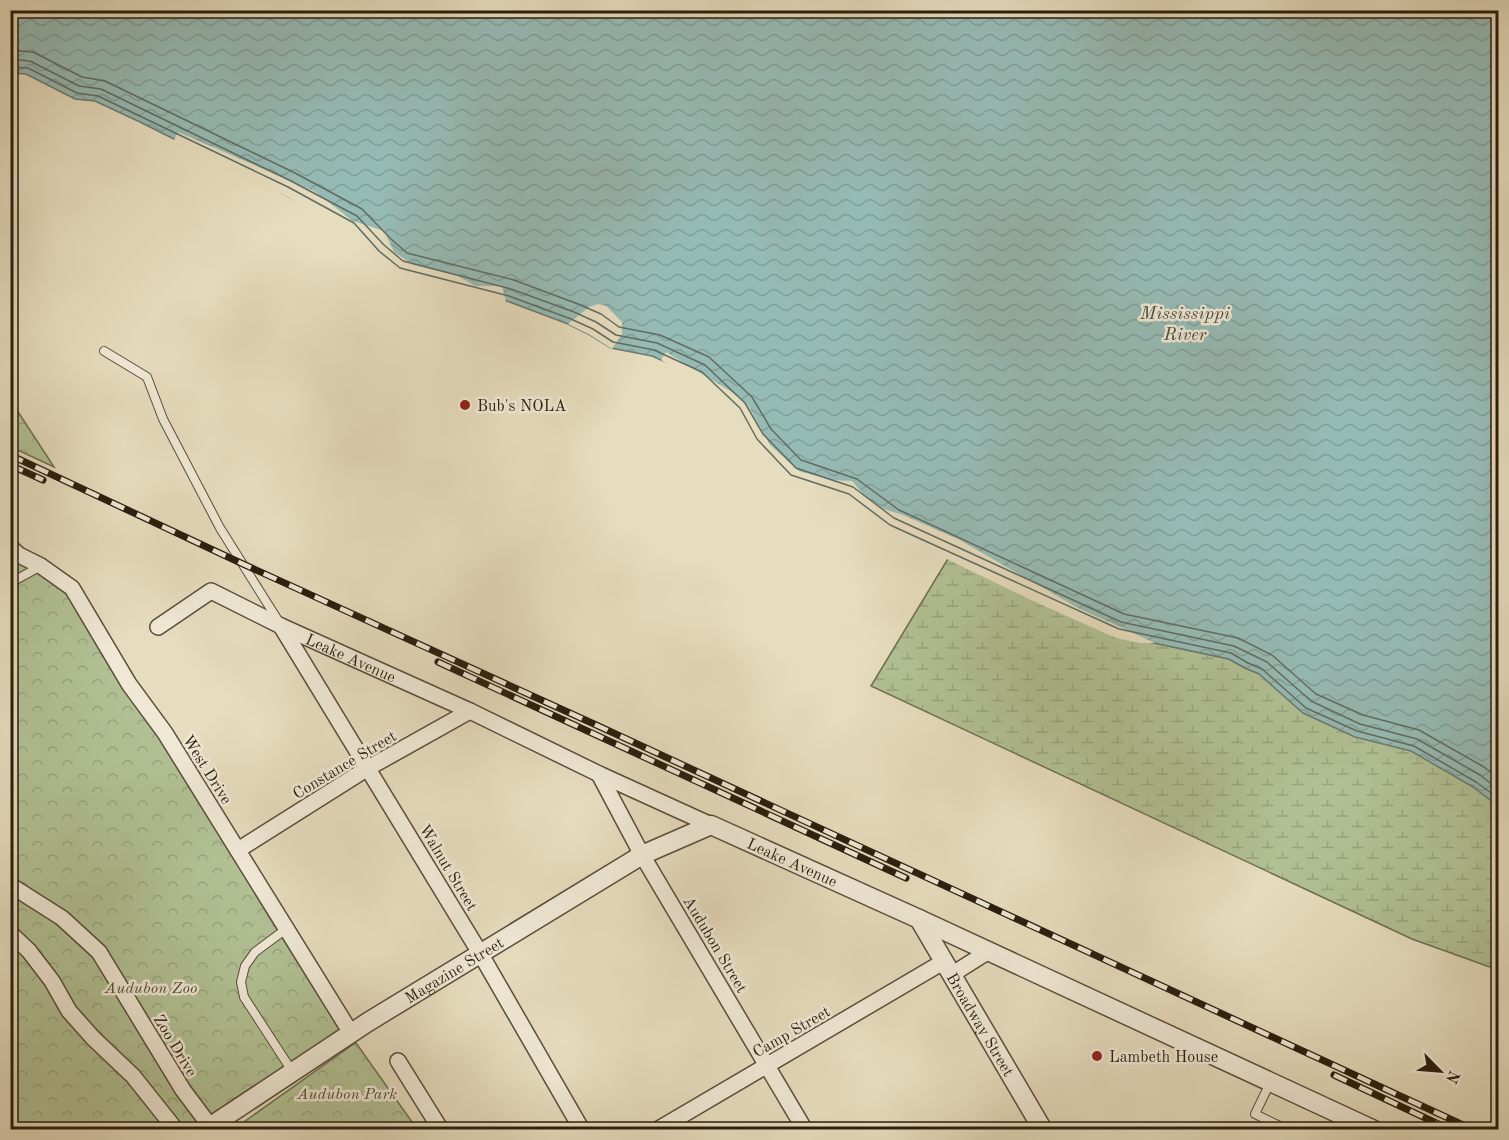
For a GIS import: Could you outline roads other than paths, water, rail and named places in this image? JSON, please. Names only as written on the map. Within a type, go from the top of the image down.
[{"type":"street","name":"West Drive","points":[[10,547],[72,588],[129,684],[165,733],[351,1033]]},
{"type":"street","name":"Leake Avenue","points":[[158,627],[211,591],[281,626],[470,711],[599,774],[989,951],[1374,1130]]},
{"type":"street","name":"Walnut Street","points":[[281,626],[480,953],[582,1130]]},
{"type":"street","name":"Constance Street","points":[[238,850],[368,768],[470,711]]},
{"type":"street","name":"Audubon Street","points":[[599,774],[642,855],[805,1130]]},
{"type":"street","name":"Magazine Street","points":[[208,1128],[351,1033],[642,855],[711,825]]},
{"type":"street","name":"Zoo Drive","points":[[10,885],[62,918],[99,952],[208,1128]]},
{"type":"street","name":"Broadway Street","points":[[919,919],[1042,1130]]},
{"type":"street","points":[[10,933],[29,951],[52,981],[69,1011],[93,1038],[133,1076],[176,1130]]},
{"type":"street","name":"Camp Street","points":[[657,1130],[768,1065],[947,969],[989,951]]},
{"type":"street","points":[[398,1060],[441,1130]]},
{"type":"lane","points":[[104,351],[147,377],[163,418],[220,528],[281,626]]},
{"type":"lane","points":[[10,583],[41,566]]},
{"type":"lane","points":[[286,929],[255,952],[245,966],[241,982],[244,997],[292,1071]]},
{"type":"lane","points":[[1270,1081],[1255,1114],[1288,1130]]},
{"type":"water","name":"Mississippi River","points":[[10,11],[1498,11],[1498,806],[1473,787],[1411,751],[1355,737],[1303,713],[1259,674],[1229,659],[1117,635],[847,499],[789,481],[735,412],[699,377],[652,356],[611,348],[568,324],[507,301],[452,288],[351,228],[140,122],[95,101],[75,99],[26,74],[11,73]]},
{"type":"railway","points":[[10,455],[1474,1130]]},
{"type":"railway","points":[[10,465],[43,480]]},
{"type":"railway","points":[[438,662],[906,878]]},
{"type":"railway","points":[[1334,1075],[1451,1130]]},
{"type":"place","name":"Bub's NOLA","points":[[465,405]]},
{"type":"place","name":"Lambeth House","points":[[1097,1056]]},
{"type":"park label","name":"Audubon Zoo","points":[[151,987]]},
{"type":"park label","name":"Audubon Park","points":[[347,1093]]}]
